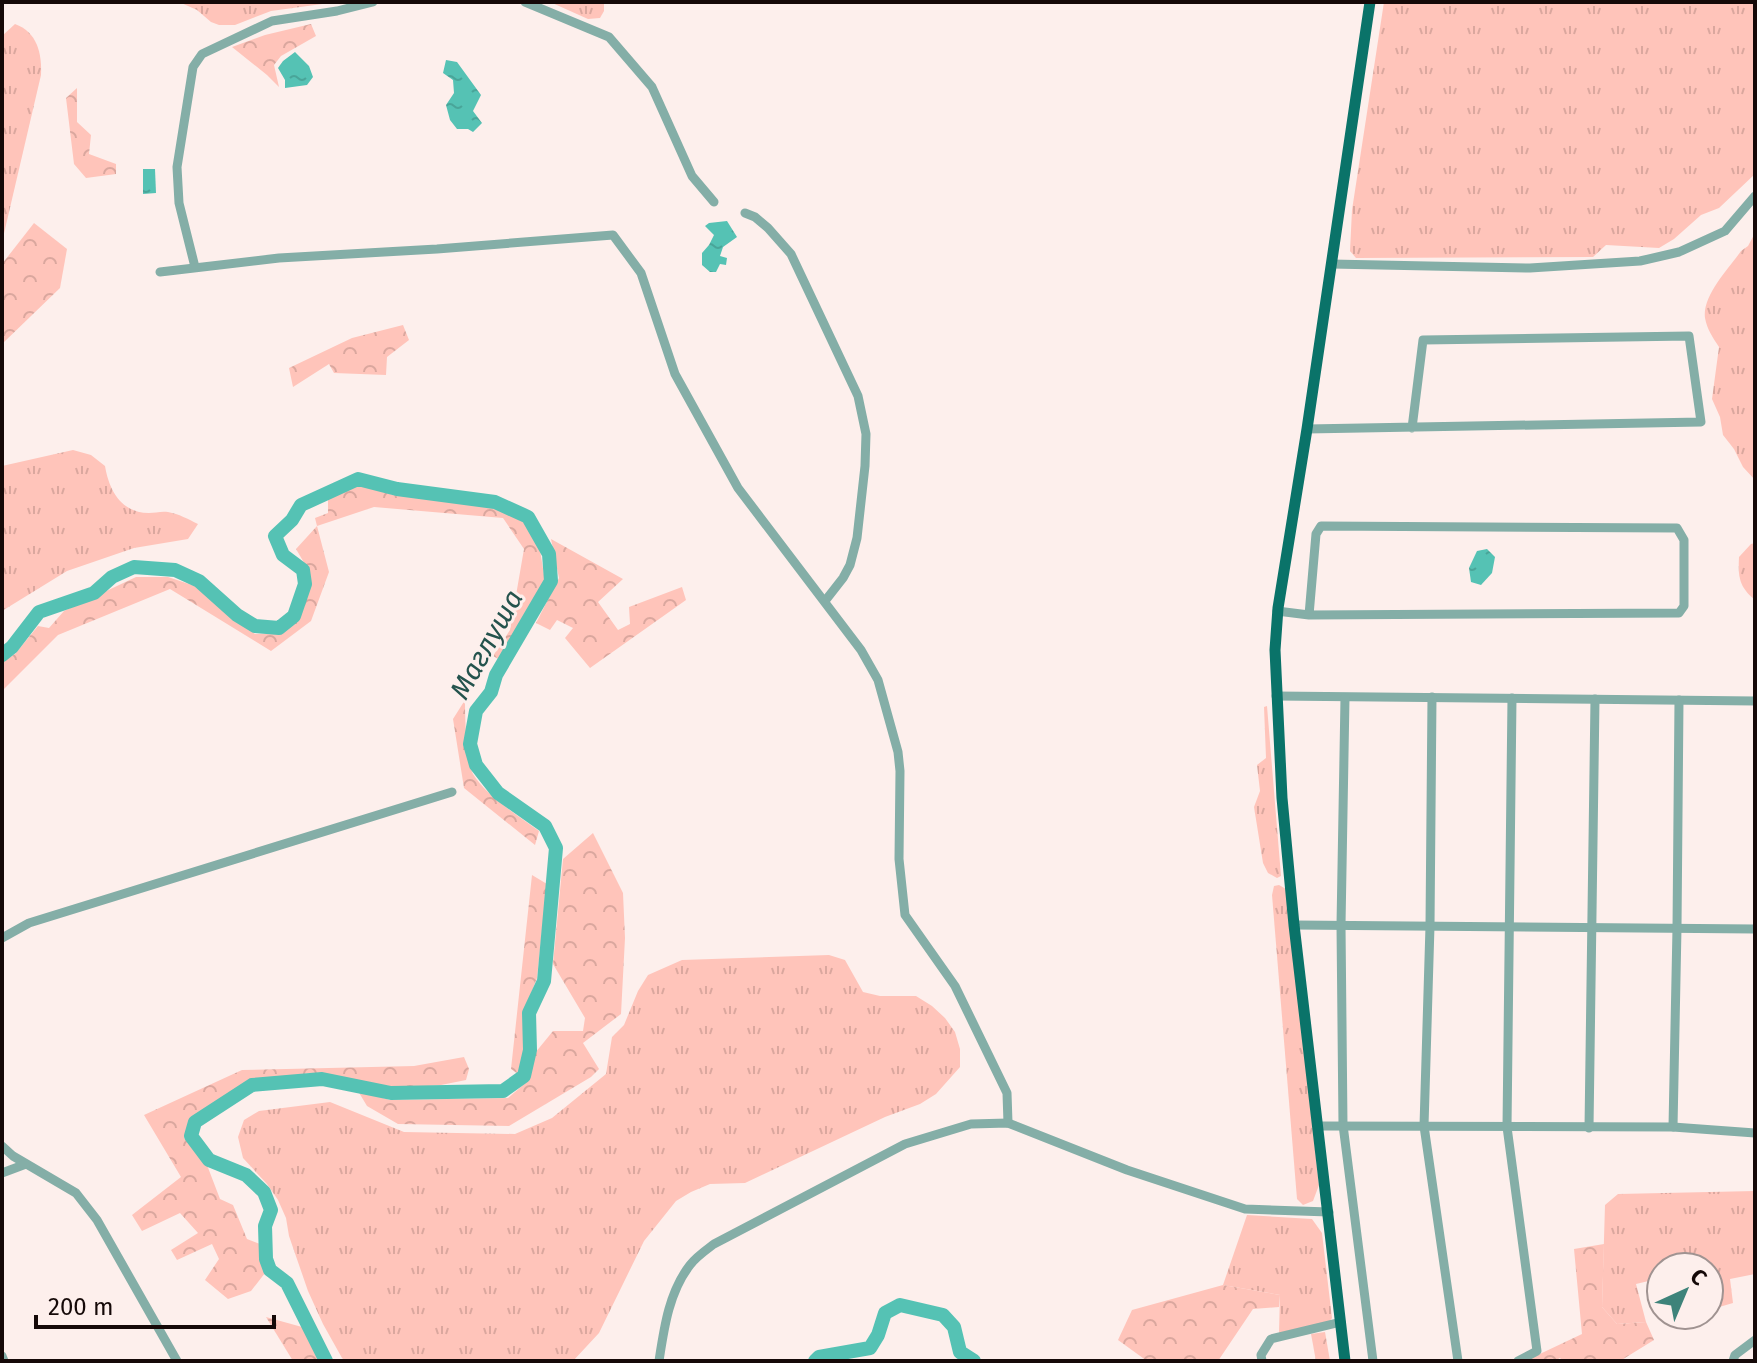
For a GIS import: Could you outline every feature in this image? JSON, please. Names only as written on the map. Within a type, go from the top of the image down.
[{"type":"main road","points":[[1345,1361],[1294,925],[1275,650],[1277,611],[1370,2]]},
{"type":"street","points":[[195,267],[179,203],[177,167],[193,67],[202,54],[272,21],[373,2]]},
{"type":"street","points":[[525,2],[609,37],[652,87],[692,176],[714,202]]},
{"type":"street","points":[[1331,264],[1530,268],[1640,261],[1679,252],[1725,231],[1755,196]]},
{"type":"street","points":[[745,213],[768,228],[791,254],[858,396],[866,434],[857,538],[850,565],[825,601]]},
{"type":"street","points":[[160,272],[279,258],[613,235],[641,273],[675,374],[738,488],[861,650],[878,680],[898,752],[899,859],[905,915],[955,986],[1007,1093],[1008,1123]]},
{"type":"street","points":[[1307,429],[1412,428],[1701,422],[1689,336],[1423,340],[1412,428]]},
{"type":"street","points":[[1277,611],[1309,615],[1679,613],[1684,606],[1684,540],[1677,528],[1321,526],[1316,534],[1309,615]]},
{"type":"street","points":[[1276,696],[1755,701]]},
{"type":"street","points":[[1432,697],[1424,1126],[1458,1361]]},
{"type":"street","points":[[1345,698],[1341,925],[1343,1125],[1373,1361]]},
{"type":"street","points":[[1512,698],[1507,1127],[1537,1351],[1518,1361]]},
{"type":"street","points":[[1589,1128],[1595,699]]},
{"type":"street","points":[[1673,1127],[1679,700]]},
{"type":"street","points":[[2,938],[29,923],[452,792]]},
{"type":"street","points":[[1294,925],[1755,929]]},
{"type":"street","points":[[659,1361],[665,1323],[679,1281],[691,1262],[714,1244],[905,1144],[971,1124],[1008,1123],[1127,1170],[1245,1209],[1329,1212]]},
{"type":"street","points":[[1318,1126],[1673,1127],[1755,1133]]},
{"type":"street","points":[[2,1146],[76,1193],[97,1220],[177,1361]]},
{"type":"street","points":[[2,1173],[26,1164]]},
{"type":"street","points":[[1262,1361],[1261,1355],[1271,1339],[1341,1322]]},
{"type":"street","points":[[1733,1361],[1735,1355],[1755,1340]]},
{"type":"green space","points":[[179,2],[337,2],[271,11],[235,25],[219,25]]},
{"type":"green space","points":[[550,2],[604,2],[604,11],[600,18],[588,19]]},
{"type":"green space","points":[[1384,2],[1755,2],[1755,174],[1719,208],[1701,215],[1659,248],[1606,245],[1593,257],[1356,258],[1350,251],[1352,210]]},
{"type":"green space","points":[[15,24],[28,32],[37,44],[41,75],[2,242],[2,36]]},
{"type":"green space","points":[[311,24],[316,36],[281,56],[274,65],[279,87],[232,47],[265,35]]},
{"type":"green space","points":[[77,88],[77,122],[91,135],[89,154],[116,164],[116,174],[86,178],[74,164],[66,98]]},
{"type":"green space","points":[[34,223],[67,249],[60,288],[2,344],[2,264]]},
{"type":"green space","points":[[1755,233],[1755,480],[1723,435],[1712,399],[1719,347],[1709,330],[1705,310],[1712,292]]},
{"type":"green space","points":[[403,325],[409,340],[387,357],[386,375],[334,373],[329,364],[293,387],[289,368],[352,338]]},
{"type":"green space","points":[[73,450],[91,455],[105,466],[113,491],[131,509],[172,513],[198,524],[188,539],[134,548],[67,571],[2,611],[2,466]]},
{"type":"green space","points":[[359,484],[393,495],[491,506],[523,520],[540,550],[545,581],[500,660],[493,656],[510,630],[524,549],[503,518],[374,507],[317,526],[315,518],[328,513],[328,499]]},
{"type":"green space","points":[[317,526],[329,572],[311,621],[271,651],[170,589],[58,635],[2,691],[2,662],[15,654],[38,626],[49,628],[64,611],[136,577],[168,577],[195,586],[255,634],[280,633],[300,617],[311,586],[306,566],[296,549]]},
{"type":"green space","points":[[551,539],[623,579],[598,602],[618,630],[630,624],[629,607],[682,587],[686,600],[590,668],[565,638],[573,628],[557,620],[550,630],[536,623],[559,578]]},
{"type":"green space","points":[[1755,543],[1755,600],[1739,576],[1739,557]]},
{"type":"green space","points":[[465,700],[467,749],[473,774],[494,798],[539,831],[535,845],[464,788],[453,719]]},
{"type":"green space","points":[[1267,706],[1281,876],[1277,878],[1268,873],[1263,863],[1254,807],[1260,791],[1257,765],[1266,758],[1264,707]]},
{"type":"green space","points":[[593,833],[623,893],[625,938],[621,1014],[583,1043],[599,1069],[591,1077],[509,1126],[398,1124],[367,1106],[358,1091],[390,1100],[508,1098],[529,1080],[535,1053],[553,1031],[583,1031],[585,1018],[553,964],[563,859]]},
{"type":"green space","points":[[532,875],[547,884],[537,978],[524,1011],[526,1052],[518,1074],[511,1069]]},
{"type":"green space","points":[[1274,886],[1286,889],[1319,1185],[1313,1201],[1303,1205],[1297,1199],[1272,895]]},
{"type":"green space","points":[[829,955],[845,960],[863,992],[880,996],[916,996],[945,1018],[955,1032],[960,1049],[960,1067],[936,1094],[745,1183],[710,1184],[676,1201],[644,1241],[599,1333],[573,1361],[345,1361],[342,1358],[308,1291],[278,1200],[243,1158],[238,1137],[244,1120],[259,1111],[330,1102],[404,1132],[515,1134],[552,1118],[606,1074],[612,1037],[624,1025],[648,975],[682,960]]},
{"type":"green space","points":[[464,1057],[469,1069],[466,1080],[401,1088],[310,1073],[251,1082],[191,1117],[184,1138],[207,1165],[220,1199],[233,1205],[247,1239],[260,1244],[265,1273],[251,1291],[228,1299],[205,1280],[219,1259],[212,1244],[177,1260],[171,1250],[198,1233],[180,1213],[142,1231],[132,1215],[181,1177],[144,1115],[242,1070],[414,1066]]},
{"type":"green space","points":[[1755,1191],[1755,1274],[1730,1279],[1733,1303],[1725,1305],[1725,1251],[1645,1251],[1645,1282],[1636,1284],[1645,1322],[1617,1324],[1602,1307],[1605,1205],[1618,1194]]},
{"type":"green space","points":[[1247,1215],[1312,1219],[1322,1233],[1330,1321],[1279,1333],[1280,1295],[1223,1285]]},
{"type":"green space","points":[[1604,1244],[1602,1307],[1617,1324],[1645,1322],[1645,1331],[1650,1331],[1654,1340],[1620,1361],[1563,1361],[1560,1358],[1554,1361],[1525,1361],[1582,1334],[1574,1249]]},
{"type":"green space","points":[[1223,1285],[1280,1295],[1279,1307],[1253,1309],[1218,1361],[1147,1361],[1118,1340],[1132,1310]]},
{"type":"green space","points":[[266,1317],[302,1327],[319,1361],[293,1361]]},
{"type":"green space","points":[[1325,1332],[1330,1361],[1316,1361],[1311,1334]]},
{"type":"water","points":[[295,52],[309,66],[313,77],[307,85],[285,88],[285,80],[278,68]]},
{"type":"water","points":[[446,60],[457,62],[481,95],[473,111],[482,123],[473,132],[457,129],[450,120],[446,105],[454,93],[453,80],[443,73]]},
{"type":"water","points":[[143,169],[155,169],[156,193],[143,194]]},
{"type":"water","points":[[727,221],[737,237],[723,247],[720,256],[727,258],[726,265],[720,264],[716,272],[710,272],[702,265],[702,253],[714,235],[705,226]]},
{"type":"water","points":[[1487,549],[1495,557],[1492,573],[1481,585],[1471,582],[1469,568],[1477,551]]},
{"type":"waterway","name":"Маглуша","points":[[2,655],[39,612],[94,593],[112,577],[134,567],[175,570],[199,581],[237,615],[255,626],[279,628],[294,616],[305,584],[303,570],[283,555],[275,536],[292,520],[301,505],[358,479],[397,489],[495,502],[528,517],[549,554],[551,581],[496,675],[491,692],[476,711],[470,744],[476,765],[498,793],[545,826],[556,848],[544,981],[529,1013],[530,1050],[524,1076],[503,1091],[391,1093],[322,1079],[252,1085],[195,1122],[191,1136],[209,1160],[246,1175],[264,1192],[271,1210],[265,1226],[266,1259],[270,1270],[287,1283],[326,1361]]},
{"type":"waterway","name":"Маглуша","points":[[815,1361],[819,1357],[870,1348],[885,1313],[900,1305],[943,1315],[954,1327],[960,1352],[974,1361]]}]
